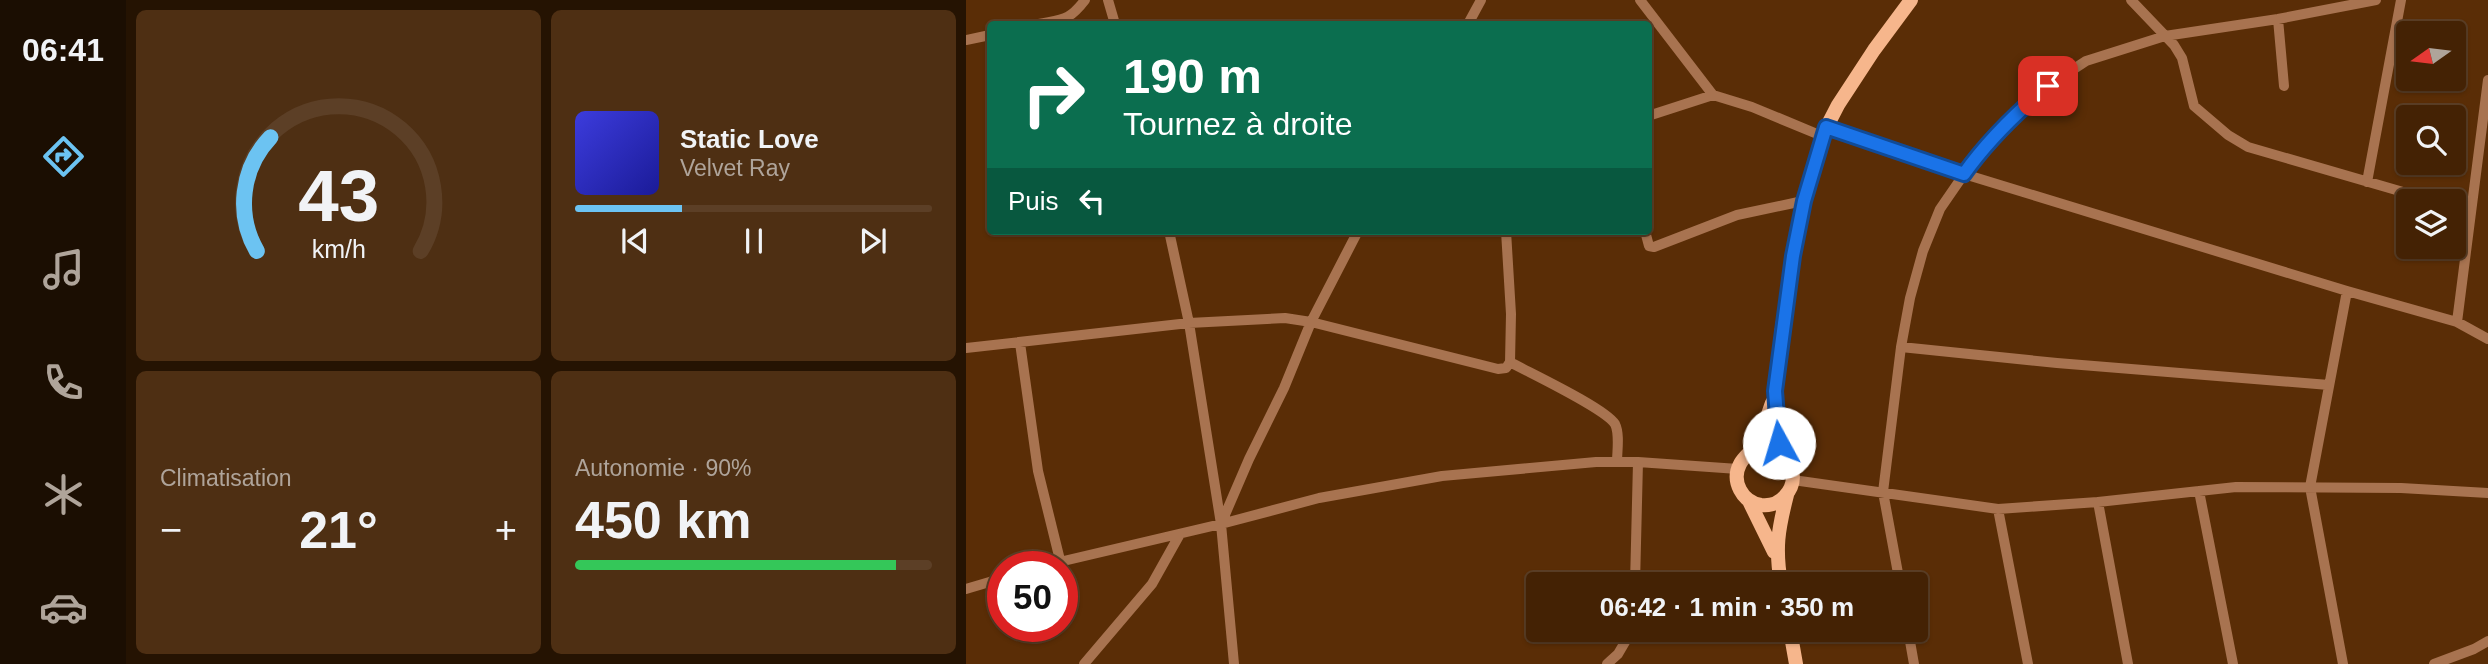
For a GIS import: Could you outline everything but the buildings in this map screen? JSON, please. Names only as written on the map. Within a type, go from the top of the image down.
[{"type":"main road","points":[[1776,556],[1779,524],[1793,480],[1776,428],[1775,391],[1793,256],[1804,201],[1824,131],[1874,50],[1911,0]]},
{"type":"main road","points":[[1775,391],[1760,437],[1738,469],[1738,485],[1749,501],[1776,556],[1779,572]]},
{"type":"main road","points":[[1749,454],[1769,450],[1784,457]]},
{"type":"main road","points":[[1749,501],[1769,505],[1779,502],[1787,495]]},
{"type":"main road","points":[[1792,642],[1796,664]]},
{"type":"street","points":[[1059,21],[1072,16],[1085,0]]},
{"type":"street","points":[[1108,0],[1114,21]]},
{"type":"street","points":[[1470,21],[1482,0]]},
{"type":"street","points":[[1640,0],[1713,95]]},
{"type":"street","points":[[1899,0],[1899,16]]},
{"type":"street","points":[[2132,0],[2182,58],[2194,106],[2228,135],[2248,147],[2396,190]]},
{"type":"street","points":[[1898,572],[1883,492],[1901,347],[1910,298],[1923,251],[1940,209],[1982,148],[2008,120],[2048,86],[2086,61],[2165,36],[2278,19],[2376,0]]},
{"type":"street","points":[[2367,182],[2401,0]]},
{"type":"street","points":[[2278,19],[2284,86]]},
{"type":"street","points":[[966,40],[987,36]]},
{"type":"street","points":[[2457,322],[2488,80]]},
{"type":"street","points":[[1652,115],[1713,95],[2347,291],[2457,322],[2488,339]]},
{"type":"street","points":[[1646,235],[1648,246],[1654,247],[1737,215],[1804,201]]},
{"type":"street","points":[[2466,211],[2471,212]]},
{"type":"street","points":[[1171,235],[1189,323],[1221,524],[1234,664]]},
{"type":"street","points":[[1221,524],[1284,388],[1311,322],[1356,235]]},
{"type":"street","points":[[966,348],[1189,323],[1285,318],[1311,322],[1498,369],[1506,368],[1510,362],[1511,314],[1506,235]]},
{"type":"street","points":[[2343,664],[2310,487],[2347,291]]},
{"type":"street","points":[[1020,343],[1038,471],[1058,551]]},
{"type":"street","points":[[1901,347],[2057,363],[2329,385]]},
{"type":"street","points":[[1510,362],[1590,404],[1608,417],[1617,430],[1617,462]]},
{"type":"street","points":[[1078,556],[1180,534],[1319,498],[1442,475],[1573,463],[1617,462],[1738,469]]},
{"type":"street","points":[[1635,572],[1638,462]]},
{"type":"street","points":[[1793,480],[1998,509],[2098,502],[2236,487],[2488,493]]},
{"type":"street","points":[[2199,491],[2233,664]]},
{"type":"street","points":[[2098,502],[2128,664]]},
{"type":"street","points":[[1998,509],[2028,664]]},
{"type":"street","points":[[1084,664],[1152,584],[1180,534]]},
{"type":"street","points":[[966,589],[987,583]]},
{"type":"street","points":[[2434,664],[2488,641]]},
{"type":"street","points":[[1607,664],[1618,654],[1625,642]]},
{"type":"street","points":[[1910,642],[1914,664]]},
{"type":"route","points":[[1779,443],[1775,391],[1782,328],[1804,201],[1826,127],[1964,174],[1982,148],[2008,120],[2048,86]]}]
